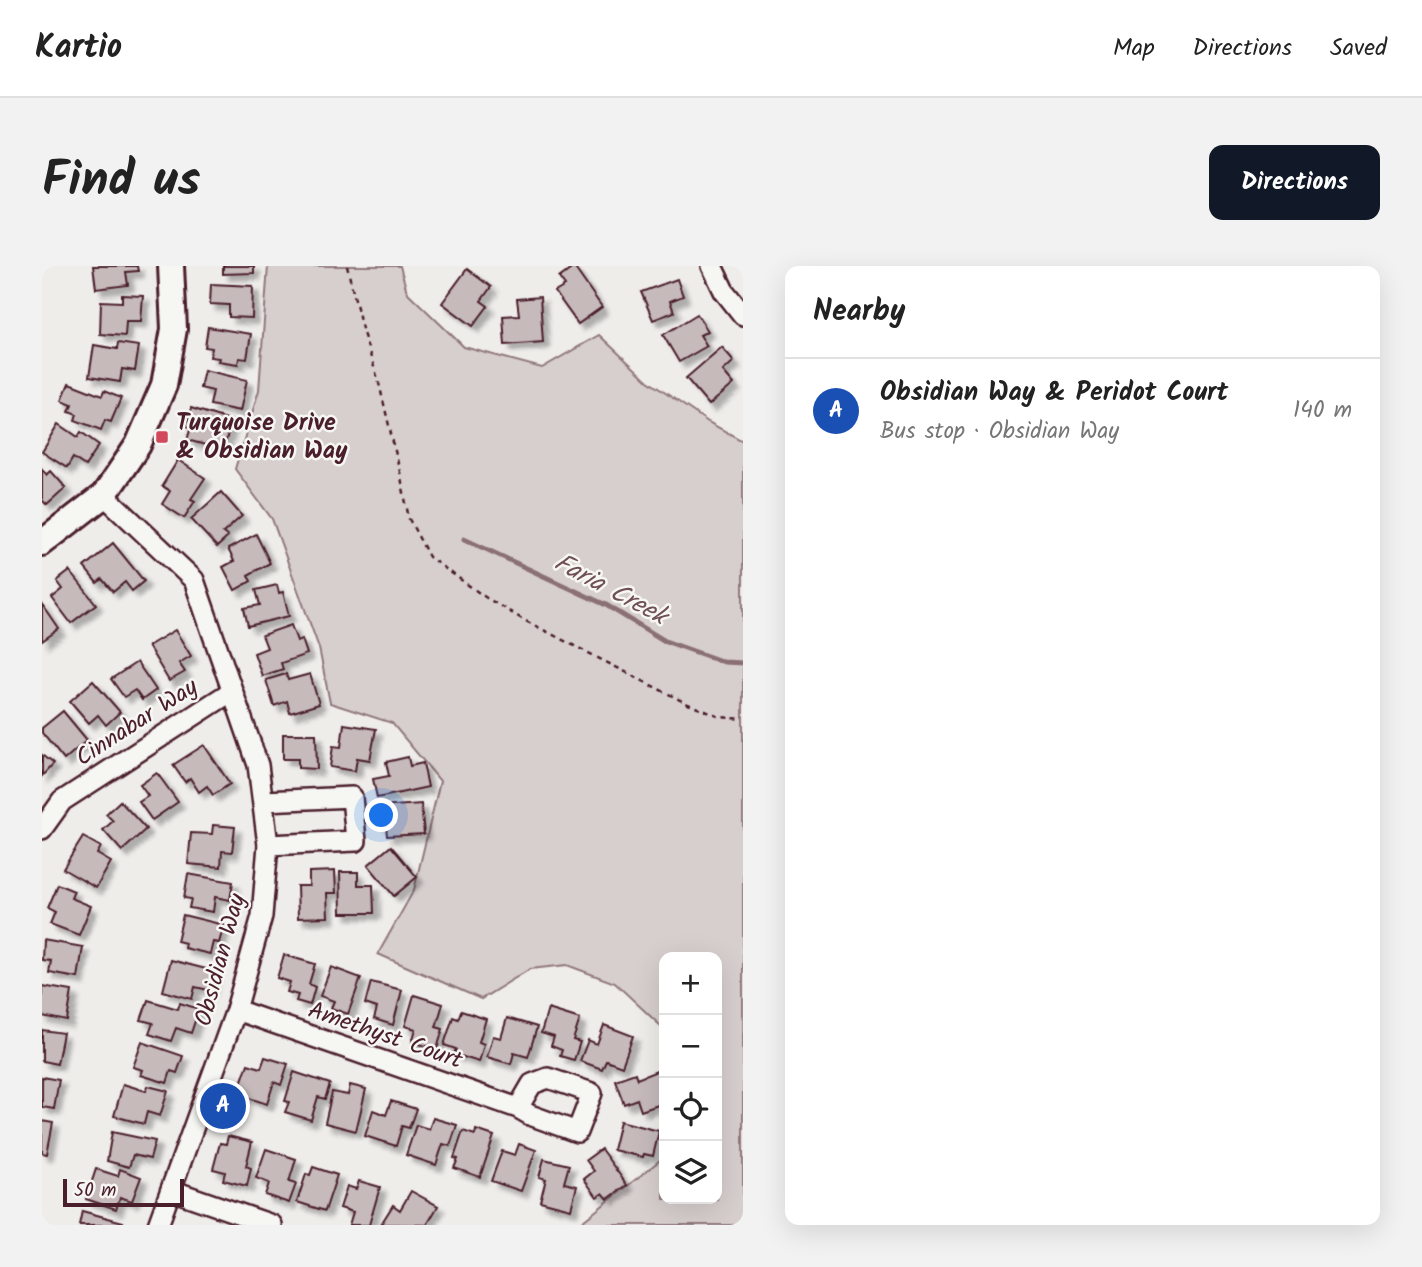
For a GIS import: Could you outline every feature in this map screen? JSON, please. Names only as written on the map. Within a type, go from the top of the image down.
[{"type":"street","points":[[42,543],[104,495],[138,445],[164,385],[174,329],[171,266]]},
{"type":"street","points":[[712,266],[724,291],[743,316]]},
{"type":"street","name":"Obsidian Way","points":[[104,495],[194,580],[258,765],[268,845],[262,916],[236,1010],[158,1225]]},
{"type":"street","name":"Cinnabar Way","points":[[42,829],[62,801],[232,691]]},
{"type":"street","points":[[264,801],[352,797],[356,841],[268,845]]},
{"type":"street","name":"Amethyst Court","points":[[236,1010],[518,1108]]},
{"type":"street","points":[[171,1190],[272,1225]]},
{"type":"path","points":[[347,266],[363,333],[378,379],[408,519],[429,557],[485,597],[522,619],[688,704],[720,717],[743,719]]},
{"type":"shaded area","points":[[268,266],[400,266],[407,292],[464,347],[542,368],[599,335],[648,381],[708,422],[743,441],[743,1225],[578,1225],[659,1161],[659,1204],[722,1204],[722,952],[659,952],[659,1024],[615,983],[567,965],[530,969],[481,999],[378,954],[414,890],[440,781],[392,723],[330,703],[319,648],[272,519],[235,469],[259,390]]},
{"type":"building","points":[[93,266],[137,266],[138,271],[126,272],[128,285],[96,289]]},
{"type":"building","points":[[223,266],[254,266],[254,273],[223,274]]},
{"type":"building","points":[[574,267],[602,307],[578,324],[555,292],[565,286],[559,278]]},
{"type":"building","points":[[467,269],[491,287],[481,301],[488,306],[473,326],[442,303]]},
{"type":"building","points":[[677,279],[683,296],[670,301],[674,312],[653,320],[641,292]]},
{"type":"building","points":[[211,284],[253,286],[252,318],[229,317],[229,305],[210,304]]},
{"type":"building","points":[[122,295],[143,296],[141,321],[126,321],[125,336],[100,334],[101,301],[122,302]]},
{"type":"building","points":[[540,297],[543,342],[505,345],[503,316],[519,315],[517,299]]},
{"type":"building","points":[[697,314],[708,331],[700,335],[707,346],[679,362],[663,335]]},
{"type":"building","points":[[208,327],[251,334],[247,359],[239,358],[238,364],[210,357],[212,348],[205,347]]},
{"type":"building","points":[[118,343],[139,346],[135,371],[122,369],[120,382],[89,377],[94,345],[117,349]]},
{"type":"building","points":[[722,347],[734,361],[723,371],[734,384],[709,405],[686,378]]},
{"type":"building","points":[[204,370],[247,380],[240,411],[210,405],[213,391],[200,388]]},
{"type":"building","points":[[69,383],[102,396],[104,391],[121,398],[111,422],[105,420],[101,430],[75,420],[77,414],[69,411],[72,404],[62,400]]},
{"type":"building","points":[[191,408],[232,421],[224,447],[187,440],[191,427],[186,426]]},
{"type":"building","points":[[59,424],[78,437],[81,432],[99,445],[85,466],[73,458],[67,468],[42,452]]},
{"type":"building","points":[[178,460],[205,478],[191,499],[195,501],[184,518],[162,504],[170,491],[162,486]]},
{"type":"building","points":[[42,469],[47,475],[51,471],[66,488],[47,505],[42,500]]},
{"type":"building","points":[[221,492],[242,516],[223,533],[228,537],[217,547],[191,519]]},
{"type":"building","points":[[256,534],[270,563],[248,575],[251,581],[235,590],[223,567],[234,561],[228,549]]},
{"type":"building","points":[[113,543],[144,581],[132,591],[125,582],[113,592],[102,579],[97,583],[84,567]]},
{"type":"building","points":[[70,571],[96,604],[71,623],[52,598],[63,589],[57,581]]},
{"type":"building","points":[[277,585],[279,593],[283,592],[289,616],[248,626],[244,608],[260,605],[256,590]]},
{"type":"building","points":[[42,604],[59,629],[42,641]]},
{"type":"building","points":[[291,625],[297,641],[302,639],[307,654],[281,663],[283,669],[262,676],[254,653],[267,648],[262,635]]},
{"type":"building","points":[[175,630],[191,656],[179,663],[185,672],[169,681],[148,646]]},
{"type":"building","points":[[137,662],[156,690],[142,700],[135,690],[124,697],[111,679]]},
{"type":"building","points":[[286,674],[288,680],[310,674],[319,704],[290,713],[287,701],[274,706],[266,680]]},
{"type":"building","points":[[93,681],[120,712],[106,725],[98,715],[89,723],[70,701]]},
{"type":"building","points":[[63,711],[87,740],[64,760],[42,733],[42,728]]},
{"type":"building","points":[[344,724],[376,729],[370,760],[357,758],[355,771],[330,767],[333,746],[341,747]]},
{"type":"building","points":[[283,734],[316,734],[317,769],[298,768],[298,759],[283,759]]},
{"type":"building","points":[[204,745],[230,784],[213,795],[207,786],[199,792],[190,778],[185,782],[173,765]]},
{"type":"building","points":[[42,755],[53,764],[42,776]]},
{"type":"building","points":[[408,757],[410,766],[423,763],[428,787],[377,798],[373,779],[389,776],[386,762]]},
{"type":"building","points":[[157,773],[178,802],[152,820],[139,802],[148,796],[140,785]]},
{"type":"building","points":[[120,801],[146,829],[122,851],[103,830],[113,821],[106,814]]},
{"type":"building","points":[[421,804],[424,834],[387,836],[386,825],[381,825],[379,807]]},
{"type":"building","points":[[213,825],[235,827],[232,852],[222,851],[221,867],[188,864],[191,833],[212,834]]},
{"type":"building","points":[[83,837],[101,847],[97,854],[111,862],[96,888],[63,869]]},
{"type":"building","points":[[391,846],[417,877],[394,896],[368,865]]},
{"type":"building","points":[[335,871],[336,893],[327,893],[328,917],[298,918],[297,886],[309,886],[309,872]]},
{"type":"building","points":[[340,872],[358,872],[358,885],[373,885],[374,913],[341,913]]},
{"type":"building","points":[[188,874],[233,882],[230,900],[215,897],[213,912],[189,908],[191,899],[184,898]]},
{"type":"building","points":[[57,884],[74,891],[71,898],[91,906],[79,935],[50,924],[55,912],[47,908]]},
{"type":"building","points":[[183,915],[224,925],[219,943],[213,942],[210,954],[184,948],[185,943],[177,941]]},
{"type":"building","points":[[43,940],[83,947],[78,978],[49,973],[51,961],[42,960]]},
{"type":"building","points":[[284,955],[315,964],[309,984],[315,987],[310,1005],[296,1001],[298,995],[287,992],[290,982],[277,978]]},
{"type":"building","points":[[171,960],[214,971],[209,990],[195,987],[192,999],[163,991]]},
{"type":"building","points":[[331,967],[361,978],[348,1014],[331,1008],[334,1001],[320,996]]},
{"type":"building","points":[[371,982],[402,990],[393,1025],[374,1019],[377,1008],[365,1004]]},
{"type":"building","points":[[42,986],[72,991],[67,1021],[42,1016]]},
{"type":"building","points":[[414,995],[443,1004],[436,1027],[443,1029],[437,1049],[412,1042],[416,1029],[405,1026]]},
{"type":"building","points":[[148,1000],[178,1009],[180,1003],[199,1009],[191,1033],[176,1028],[171,1041],[149,1034],[153,1023],[141,1020]]},
{"type":"building","points":[[548,1009],[580,1019],[573,1040],[580,1042],[574,1060],[560,1056],[562,1050],[551,1046],[554,1037],[541,1033]]},
{"type":"building","points":[[461,1011],[486,1019],[479,1042],[484,1044],[479,1062],[454,1054],[456,1049],[444,1045],[453,1017],[458,1019]]},
{"type":"building","points":[[507,1018],[537,1027],[528,1057],[514,1053],[511,1064],[487,1057],[493,1036],[501,1038]]},
{"type":"building","points":[[604,1025],[633,1036],[622,1066],[606,1060],[602,1069],[580,1061],[588,1040],[597,1044]]},
{"type":"building","points":[[42,1030],[63,1033],[57,1064],[42,1061]]},
{"type":"building","points":[[142,1042],[183,1056],[177,1073],[171,1071],[167,1083],[141,1075],[143,1070],[133,1067]]},
{"type":"building","points":[[265,1057],[288,1064],[281,1085],[274,1082],[267,1104],[237,1094],[248,1064],[261,1068]]},
{"type":"building","points":[[659,1070],[659,1105],[641,1111],[637,1099],[624,1104],[615,1080],[635,1073],[637,1079]]},
{"type":"building","points":[[294,1072],[330,1084],[325,1099],[318,1097],[311,1120],[285,1112],[289,1102],[285,1101]]},
{"type":"building","points":[[42,1077],[59,1080],[54,1109],[42,1107]]},
{"type":"building","points":[[123,1084],[146,1091],[148,1086],[168,1091],[160,1116],[147,1112],[144,1124],[114,1116]]},
{"type":"building","points":[[350,1085],[366,1089],[356,1131],[325,1123],[332,1092],[348,1095]]},
{"type":"building","points":[[391,1101],[416,1109],[409,1128],[402,1126],[396,1146],[365,1136],[373,1110],[386,1115]]},
{"type":"building","points":[[433,1118],[457,1125],[450,1146],[443,1144],[436,1165],[406,1155],[416,1125],[429,1129]]},
{"type":"building","points":[[42,1121],[53,1123],[47,1154],[42,1153]]},
{"type":"building","points":[[620,1121],[659,1131],[653,1156],[644,1154],[643,1157],[613,1150]]},
{"type":"building","points":[[476,1130],[494,1136],[480,1177],[454,1168],[458,1159],[454,1158],[463,1131],[475,1135]]},
{"type":"building","points":[[112,1132],[155,1141],[150,1159],[133,1155],[129,1167],[107,1161]]},
{"type":"building","points":[[228,1136],[252,1142],[246,1166],[251,1168],[247,1186],[223,1180],[225,1172],[213,1169],[220,1143],[226,1144]]},
{"type":"building","points":[[519,1144],[536,1150],[521,1191],[491,1181],[502,1151],[515,1155]]},
{"type":"building","points":[[266,1149],[296,1159],[289,1182],[296,1184],[289,1203],[265,1195],[269,1183],[256,1178]]},
{"type":"building","points":[[601,1149],[627,1185],[608,1199],[603,1193],[597,1197],[584,1179],[594,1171],[586,1160]]},
{"type":"building","points":[[544,1159],[569,1165],[564,1183],[577,1186],[571,1209],[540,1201],[546,1179],[539,1177]]},
{"type":"building","points":[[313,1167],[337,1175],[325,1211],[297,1202],[306,1174],[310,1175]]},
{"type":"building","points":[[96,1169],[118,1176],[120,1169],[141,1177],[132,1201],[120,1197],[116,1209],[86,1199]]},
{"type":"building","points":[[359,1181],[380,1187],[369,1225],[349,1225],[353,1212],[340,1208],[347,1186],[356,1189]]},
{"type":"building","points":[[411,1191],[438,1206],[427,1225],[381,1224],[393,1205],[400,1210]]},
{"type":"building","points":[[82,1211],[123,1222],[122,1225],[79,1225]]},
{"type":"waterway","name":"Faria Creek","points":[[464,539],[606,605],[665,641],[724,662],[743,663]]},
{"type":"place","name":"Turquoise Drive & Obsidian Way","points":[[162,437]]},
{"type":"place","name":"Obsidian Way & Peridot Court","points":[[223,1106]]}]
